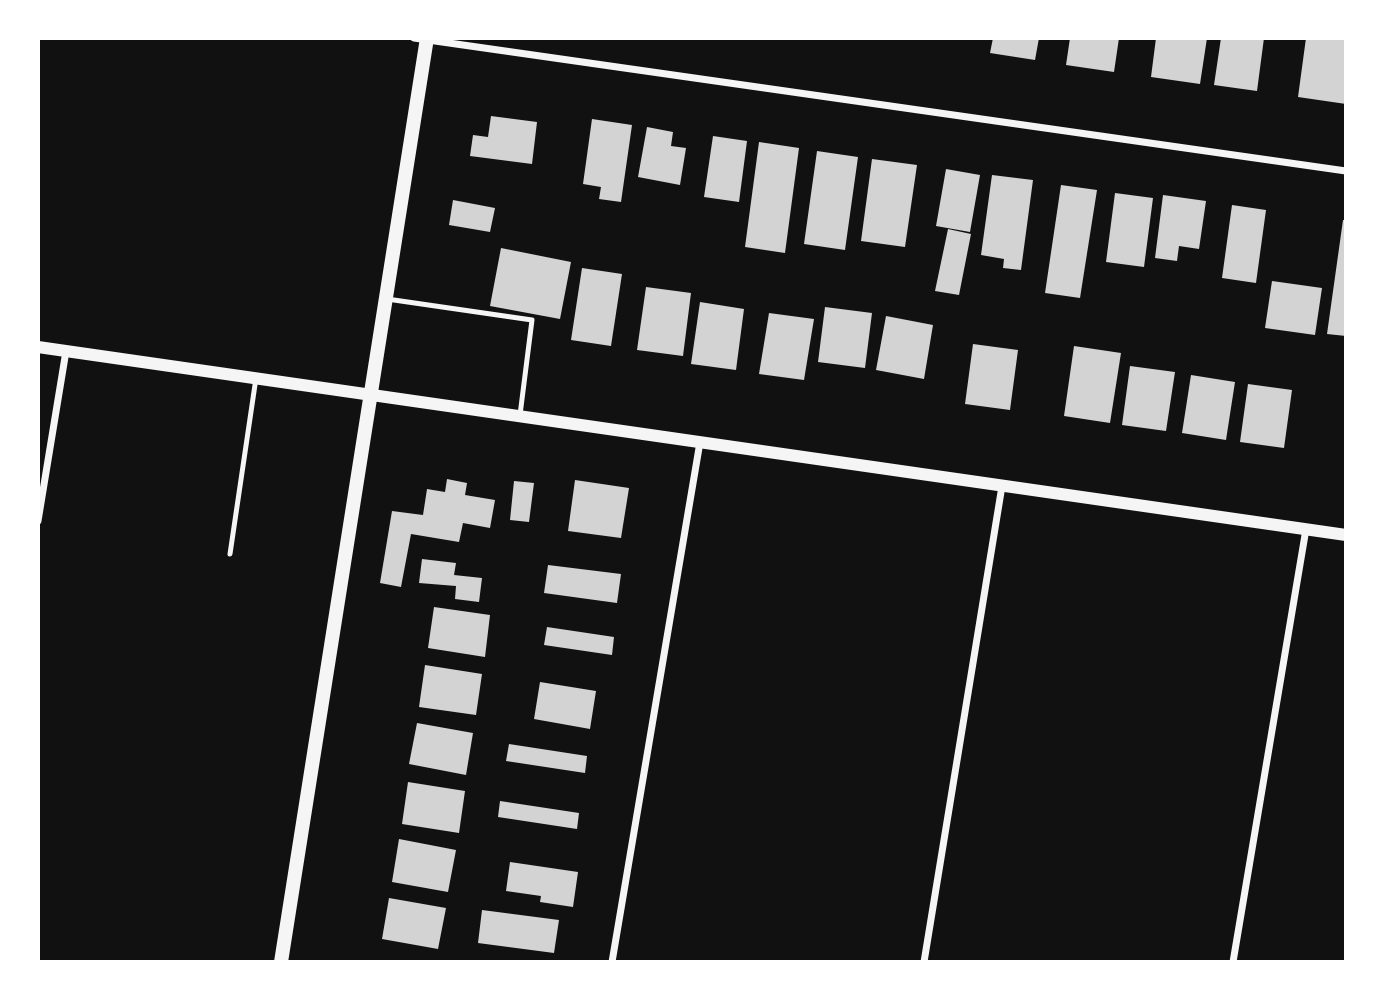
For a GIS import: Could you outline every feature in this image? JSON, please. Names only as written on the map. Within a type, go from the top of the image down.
[{"type":"main road","points":[[281,961],[387,299],[423,39]]},
{"type":"street","points":[[423,39],[1346,171]]},
{"type":"street","points":[[38,347],[1346,535]]},
{"type":"street","points":[[38,521],[66,351]]},
{"type":"street","points":[[612,961],[700,442]]},
{"type":"street","points":[[924,961],[1002,486]]},
{"type":"street","points":[[1233,961],[1306,529]]},
{"type":"lane","points":[[387,299],[532,320],[520,416]]},
{"type":"lane","points":[[230,554],[256,378]]},
{"type":"building","points":[[993,38],[1039,38],[1035,60],[990,53]]},
{"type":"building","points":[[1070,38],[1119,38],[1114,72],[1066,65]]},
{"type":"building","points":[[1156,38],[1207,38],[1200,84],[1151,77]]},
{"type":"building","points":[[1221,38],[1264,38],[1257,91],[1214,85]]},
{"type":"building","points":[[1306,38],[1346,38],[1346,104],[1298,97]]},
{"type":"building","points":[[491,116],[537,122],[532,164],[470,156],[473,135],[488,137]]},
{"type":"building","points":[[592,119],[632,125],[621,202],[599,199],[601,187],[583,184]]},
{"type":"building","points":[[647,127],[673,132],[671,146],[686,148],[680,185],[638,177]]},
{"type":"building","points":[[713,136],[747,141],[739,202],[704,197]]},
{"type":"building","points":[[759,142],[799,148],[785,253],[745,247]]},
{"type":"building","points":[[817,151],[858,157],[845,250],[804,244]]},
{"type":"building","points":[[872,159],[917,165],[905,247],[861,241]]},
{"type":"building","points":[[946,169],[980,175],[970,232],[936,226]]},
{"type":"building","points":[[992,175],[1033,180],[1021,270],[1003,268],[1004,259],[981,255]]},
{"type":"building","points":[[1061,185],[1097,190],[1080,298],[1045,293]]},
{"type":"building","points":[[1115,193],[1153,198],[1144,267],[1106,262]]},
{"type":"building","points":[[1163,195],[1206,201],[1199,249],[1179,246],[1177,261],[1155,258]]},
{"type":"building","points":[[453,200],[495,208],[490,232],[449,225]]},
{"type":"building","points":[[1232,205],[1266,210],[1256,283],[1222,278]]},
{"type":"building","points":[[1343,220],[1346,220],[1346,336],[1327,334]]},
{"type":"building","points":[[948,229],[971,234],[959,295],[935,291]]},
{"type":"building","points":[[501,248],[571,262],[560,319],[490,306]]},
{"type":"building","points":[[582,268],[622,274],[611,346],[571,340]]},
{"type":"building","points":[[1272,281],[1322,288],[1315,335],[1265,328]]},
{"type":"building","points":[[646,287],[691,293],[683,356],[637,350]]},
{"type":"building","points":[[700,302],[744,309],[736,370],[691,364]]},
{"type":"building","points":[[825,307],[872,313],[865,368],[818,362]]},
{"type":"building","points":[[769,313],[814,319],[804,380],[759,374]]},
{"type":"building","points":[[886,316],[933,325],[924,379],[876,370]]},
{"type":"building","points":[[973,344],[1018,350],[1010,410],[965,404]]},
{"type":"building","points":[[1074,346],[1121,353],[1110,423],[1064,416]]},
{"type":"building","points":[[1130,366],[1175,372],[1166,431],[1122,425]]},
{"type":"building","points":[[1191,375],[1235,382],[1226,440],[1182,433]]},
{"type":"building","points":[[1248,384],[1292,390],[1284,448],[1240,442]]},
{"type":"building","points":[[447,479],[467,483],[465,495],[495,500],[490,528],[463,523],[459,542],[411,534],[401,587],[380,583],[392,511],[423,515],[427,489],[445,492]]},
{"type":"building","points":[[575,480],[629,488],[621,538],[568,531]]},
{"type":"building","points":[[514,481],[534,483],[529,522],[510,520]]},
{"type":"building","points":[[422,559],[456,563],[454,575],[482,578],[479,602],[455,599],[456,586],[419,583]]},
{"type":"building","points":[[548,565],[621,574],[617,603],[544,593]]},
{"type":"building","points":[[434,607],[490,615],[485,657],[428,648]]},
{"type":"building","points":[[547,627],[614,637],[612,655],[544,645]]},
{"type":"building","points":[[425,665],[482,674],[476,715],[419,707]]},
{"type":"building","points":[[540,682],[596,691],[590,729],[534,719]]},
{"type":"building","points":[[417,723],[473,733],[466,775],[409,764]]},
{"type":"building","points":[[509,744],[587,756],[585,773],[506,761]]},
{"type":"building","points":[[408,782],[465,791],[459,833],[402,824]]},
{"type":"building","points":[[500,801],[579,813],[577,829],[498,817]]},
{"type":"building","points":[[399,839],[456,850],[448,892],[392,882]]},
{"type":"building","points":[[510,862],[578,872],[573,907],[540,902],[541,896],[506,891]]},
{"type":"building","points":[[389,898],[446,908],[438,949],[382,939]]},
{"type":"building","points":[[482,910],[559,920],[554,953],[478,943]]}]
